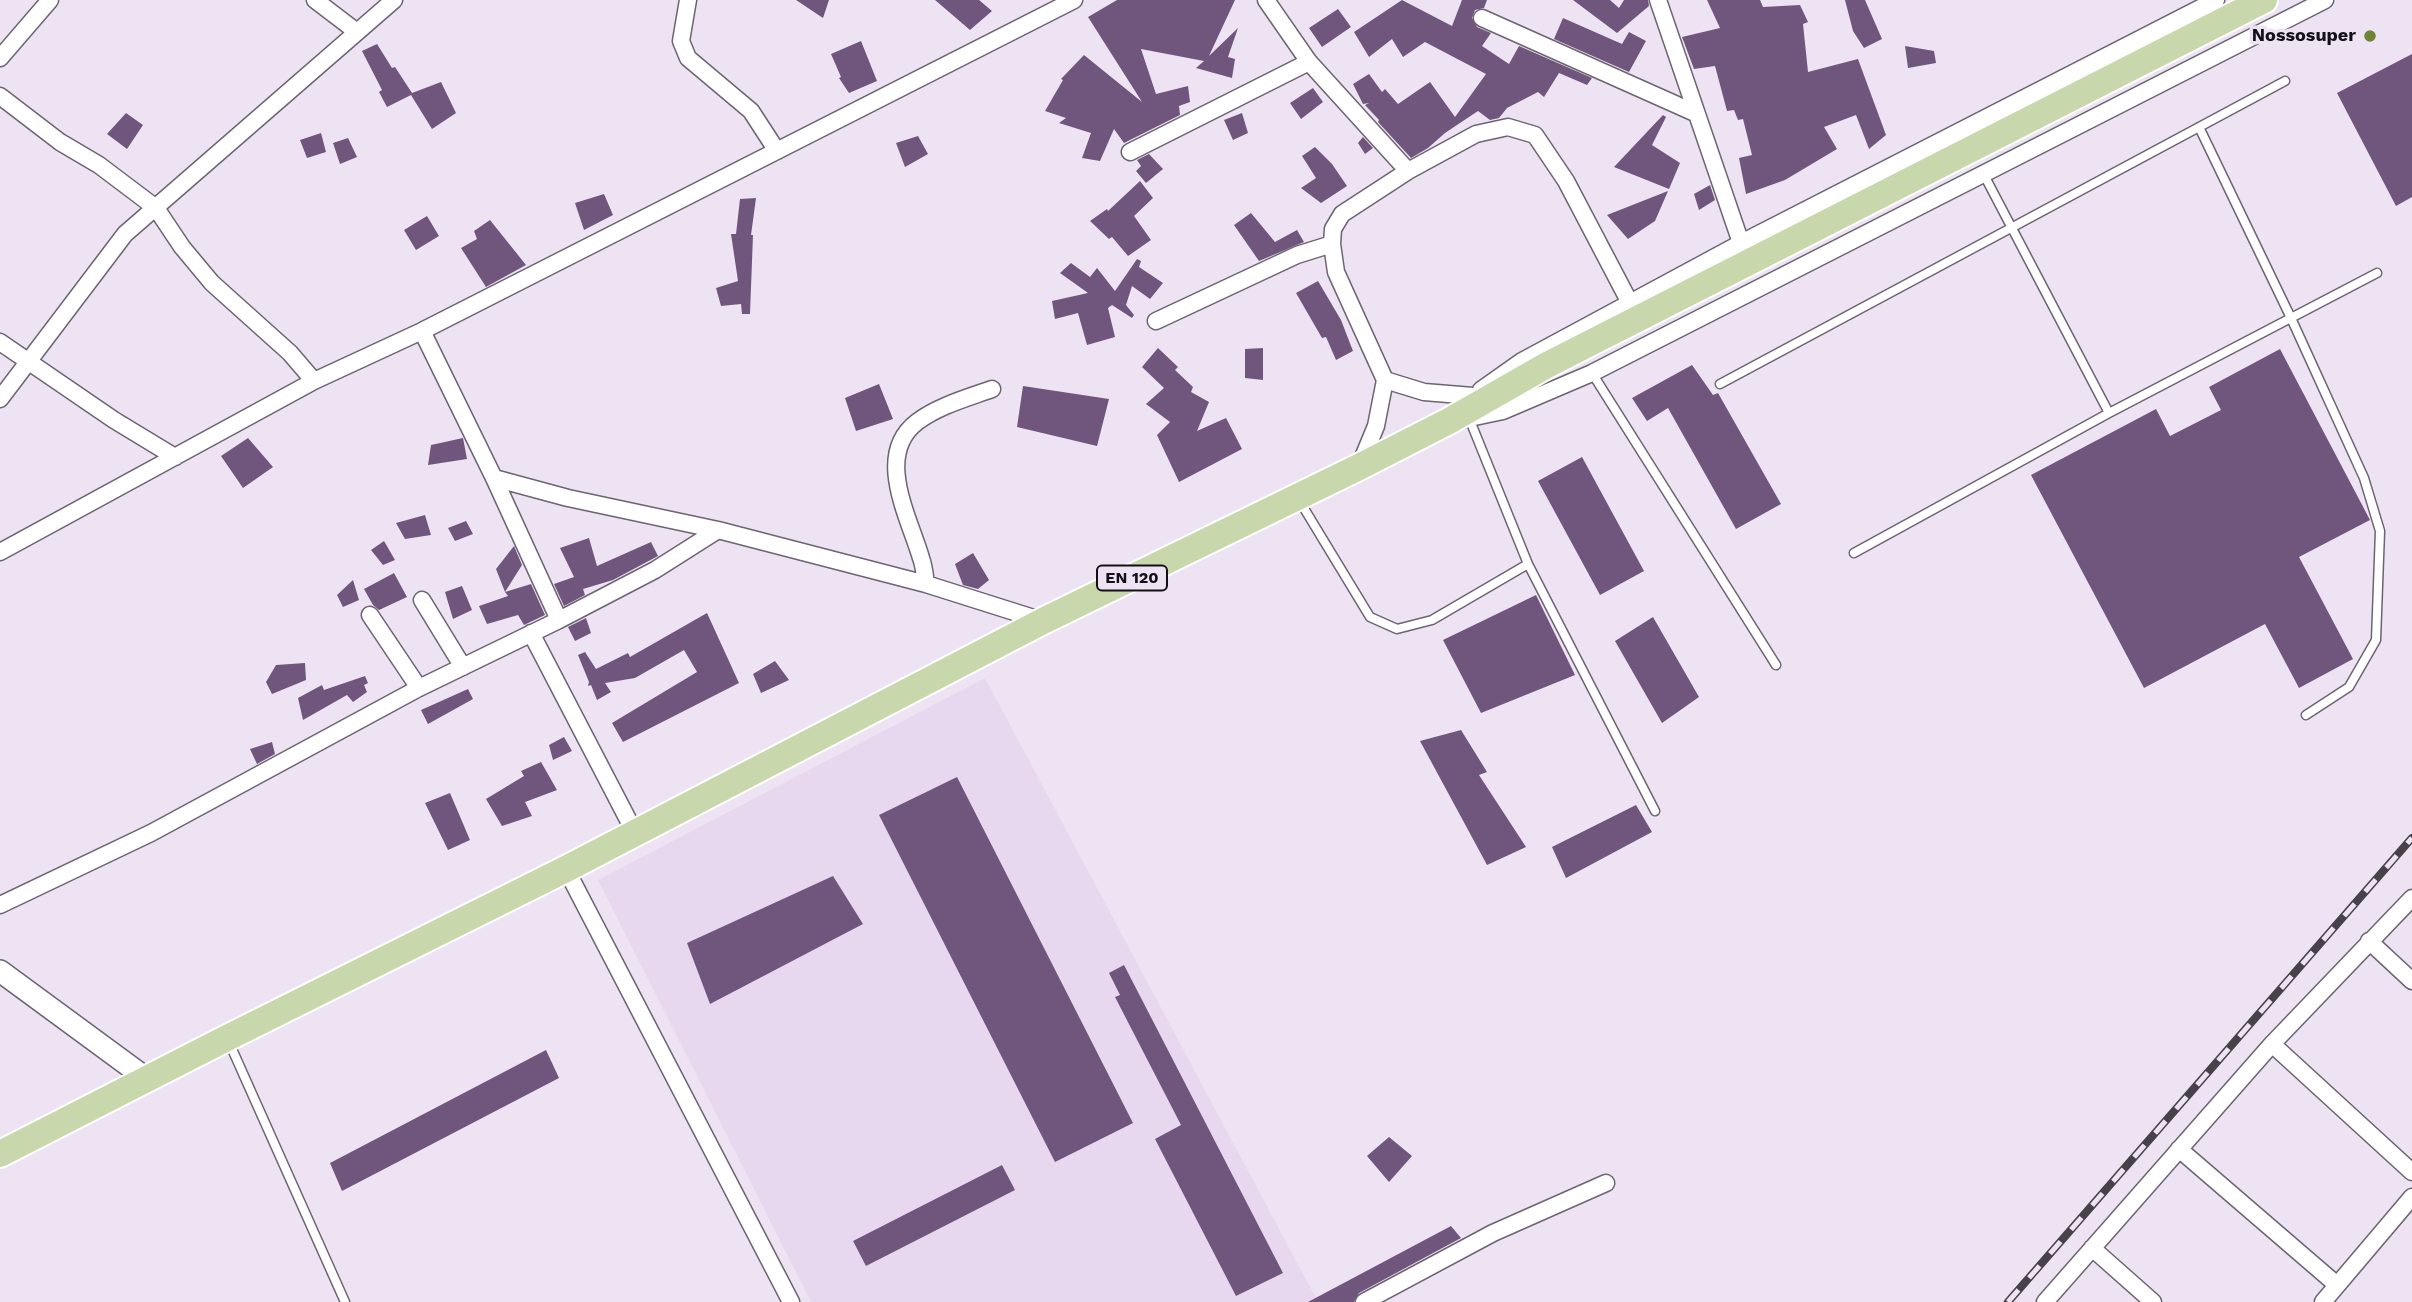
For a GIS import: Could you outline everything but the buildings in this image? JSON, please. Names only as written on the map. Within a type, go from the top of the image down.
[{"type":"main road","name":"EN 120","points":[[0,1154],[566,869],[1043,621],[1459,420],[1547,365],[2264,0]]},
{"type":"street","points":[[0,58],[50,0]]},
{"type":"street","points":[[315,0],[357,32]]},
{"type":"street","points":[[0,399],[125,234],[394,0]]},
{"type":"street","points":[[688,0],[681,41],[688,58],[751,111],[777,151]]},
{"type":"street","points":[[0,552],[314,381],[422,331],[1074,0]]},
{"type":"street","points":[[1266,0],[1309,62],[1408,171]]},
{"type":"street","points":[[1658,0],[1741,243]]},
{"type":"street","points":[[1459,420],[1503,411],[1592,373],[2325,0]]},
{"type":"street","points":[[1459,420],[1473,396],[1522,360],[1741,243],[2206,2]]},
{"type":"street","points":[[1482,18],[1695,113]]},
{"type":"street","points":[[1130,152],[1309,62]]},
{"type":"street","points":[[0,96],[60,142],[99,165],[156,208],[182,247],[212,283],[290,353],[314,381]]},
{"type":"street","points":[[1359,467],[1376,426],[1385,380],[1336,272],[1333,229],[1342,214],[1408,171],[1476,134],[1508,127],[1535,135],[1566,181],[1630,303]]},
{"type":"street","points":[[1156,321],[1297,255],[1332,244]]},
{"type":"street","points":[[422,331],[559,620]]},
{"type":"street","points":[[0,342],[114,420],[175,457]]},
{"type":"street","points":[[1385,380],[1424,392],[1473,396]]},
{"type":"street","points":[[926,584],[922,561],[897,479],[896,457],[904,435],[917,422],[944,407],[992,389]]},
{"type":"street","points":[[494,478],[568,498],[718,530],[926,584],[1043,621]]},
{"type":"street","points":[[0,905],[151,833],[419,688],[655,570],[718,530]]},
{"type":"street","points":[[422,600],[463,667]]},
{"type":"street","points":[[370,615],[419,688]]},
{"type":"street","points":[[531,634],[635,833]]},
{"type":"street","points":[[566,869],[791,1302]]},
{"type":"street","points":[[2045,1302],[2272,1044],[2412,898]]},
{"type":"street","points":[[2369,941],[2412,981]]},
{"type":"street","points":[[0,971],[147,1079]]},
{"type":"street","points":[[2272,1044],[2412,1172]]},
{"type":"street","points":[[2179,1149],[2337,1285]]},
{"type":"street","points":[[1364,1302],[1493,1233],[1606,1182]]},
{"type":"street","points":[[2323,1302],[2412,1197]]},
{"type":"street","points":[[2092,1248],[2153,1302]]},
{"type":"lane","points":[[1720,384],[2285,81]]},
{"type":"lane","points":[[2199,127],[2364,478],[2380,531],[2376,640],[2350,687],[2306,715]]},
{"type":"lane","points":[[1983,173],[2109,413]]},
{"type":"lane","points":[[1854,553],[2109,413],[2377,273]]},
{"type":"lane","points":[[1592,373],[1776,665]]},
{"type":"lane","points":[[1459,420],[1528,564],[1655,811]]},
{"type":"lane","points":[[1297,497],[1370,617],[1397,629],[1432,620],[1528,564]]},
{"type":"lane","points":[[227,1038],[345,1302]]},
{"type":"shaded area","points":[[985,678],[1318,1302],[811,1302],[598,880]]},
{"type":"railway","points":[[2008,1302],[2412,838]]},
{"type":"place","name":"Nossosuper","points":[[2370,36]]}]
